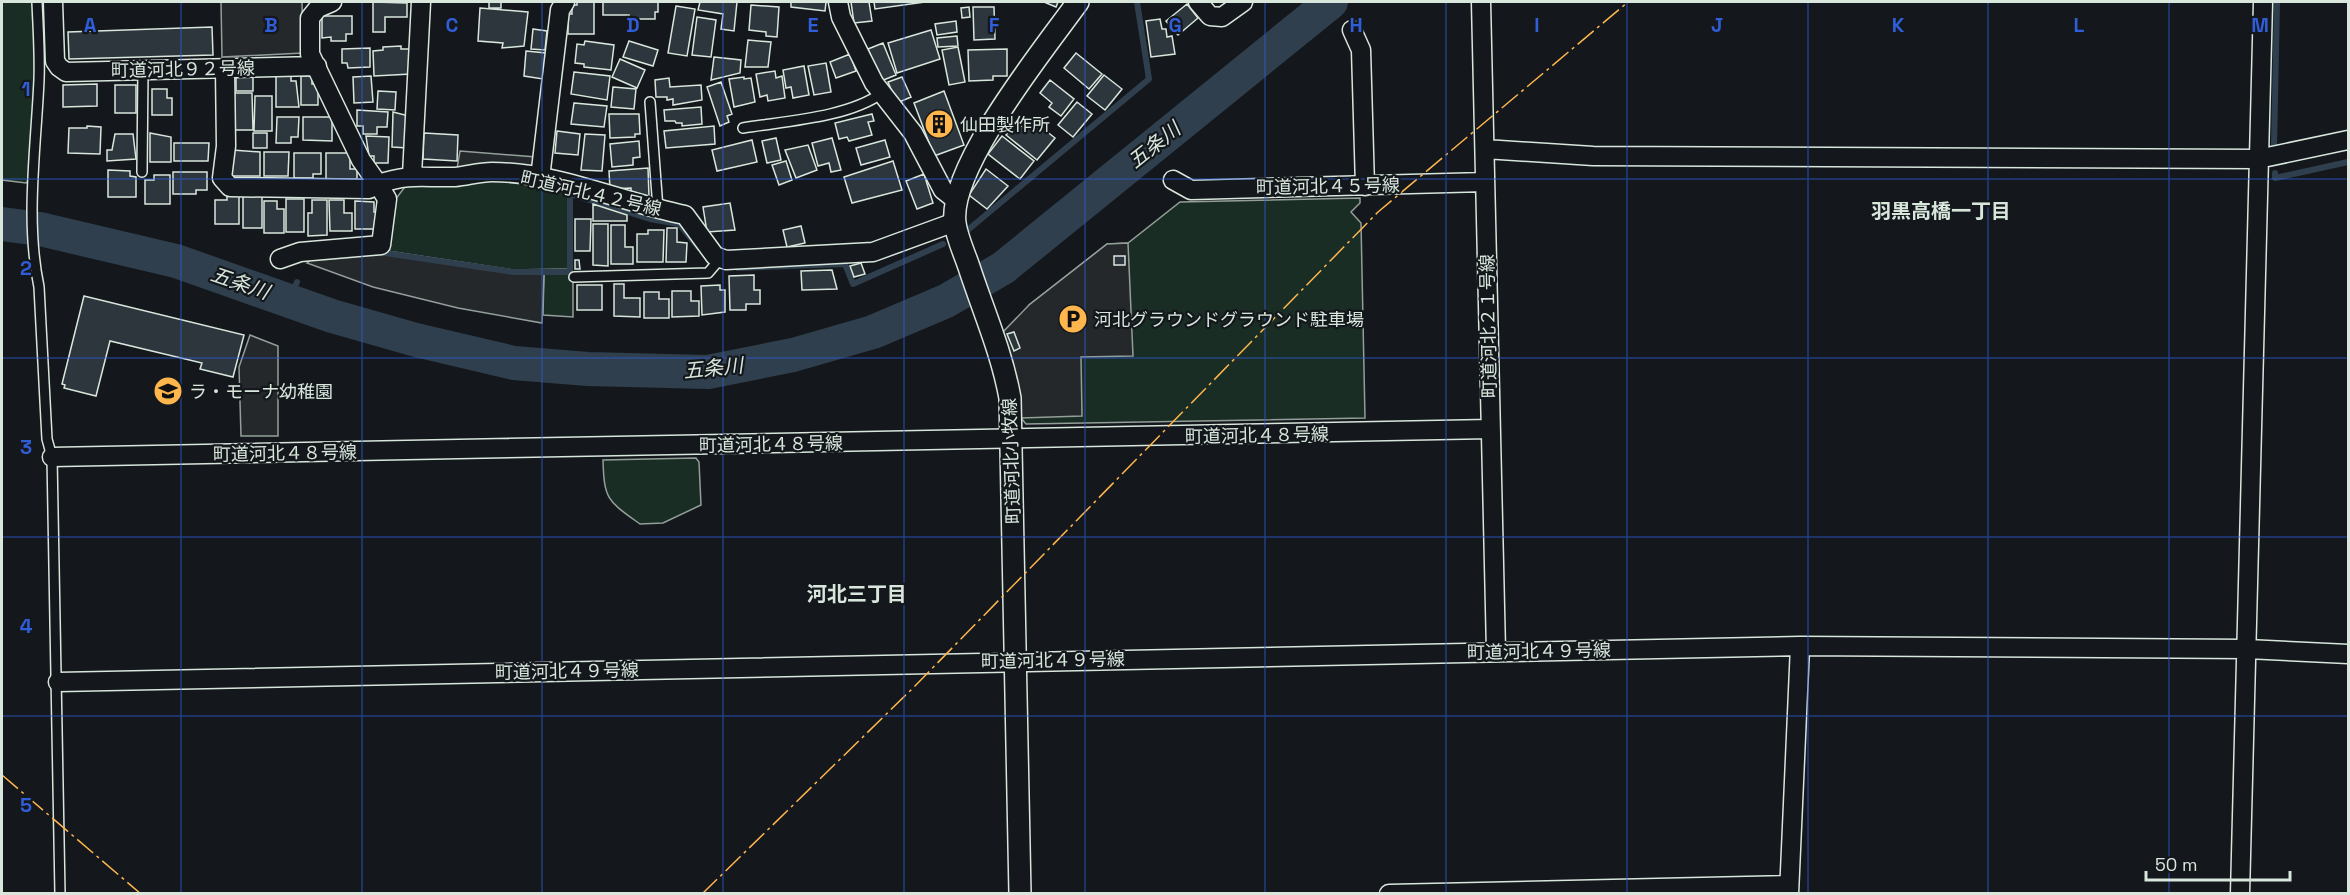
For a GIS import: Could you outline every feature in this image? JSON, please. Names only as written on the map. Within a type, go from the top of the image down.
[{"type":"street","name":"町道河北９２号線","points":[[54,2],[55,61],[66,72],[317,66]]},
{"type":"street","points":[[280,259],[300,252],[381,245],[387,199],[361,160],[310,54],[310,18],[318,8],[332,2]]},
{"type":"street","points":[[412,175],[421,2]]},
{"type":"street","points":[[540,178],[560,10],[565,2]]},
{"type":"street","points":[[838,2],[841,17],[874,83],[913,133],[943,190],[957,201]]},
{"type":"street","name":"町道河北小牧線","points":[[1020,894],[1012,440],[1008,386],[955,222],[957,201],[973,153],[1078,2]]},
{"type":"street","points":[[1198,2],[1210,16],[1222,17],[1243,2]]},
{"type":"street","name":"町道河北２１号線","points":[[1482,2],[1496,651]]},
{"type":"street","points":[[2240,894],[2263,2]]},
{"type":"street","points":[[1352,30],[1361,50],[1365,186]]},
{"type":"street","name":"町道河北４２号線","points":[[225,69],[226,146],[222,178],[230,188],[369,189],[378,184],[412,175],[454,177],[491,172],[540,178],[685,215],[715,256],[720,259]]},
{"type":"street","points":[[1485,149],[1593,156],[2258,159],[2349,140]]},
{"type":"street","name":"町道河北４５号線","points":[[1173,180],[1191,190],[1485,182]]},
{"type":"street","points":[[720,259],[873,252],[955,222]]},
{"type":"street","name":"町道河北４８号線","points":[[52,457],[1490,429]]},
{"type":"street","points":[[1389,894],[1789,889],[1800,646]]},
{"type":"street","name":"町道河北４９号線","points":[[58,682],[1800,646],[2247,649],[2349,654]]},
{"type":"lane","points":[[37,2],[39,76],[33,190],[34,267],[39,287],[47,439],[52,457],[58,682],[60,894]]},
{"type":"lane","points":[[142,172],[143,70]]},
{"type":"lane","points":[[742,128],[835,112],[868,103],[882,93]]},
{"type":"lane","points":[[650,102],[658,209]]},
{"type":"lane","points":[[574,277],[708,273],[720,259]]},
{"type":"green space","points":[[2,2],[33,2],[36,104],[29,180],[26,183],[2,180]]},
{"type":"green space","points":[[488,178],[546,184],[568,191],[568,269],[513,270],[387,251],[395,200],[407,184]]},
{"type":"green space","points":[[1360,198],[1360,203],[1351,212],[1361,223],[1365,418],[1026,424],[1021,418],[1029,305],[1107,244],[1128,243],[1180,202]]},
{"type":"green space","points":[[544,274],[573,274],[573,317],[543,315]]},
{"type":"green space","points":[[696,458],[699,462],[701,505],[663,523],[640,524],[614,504],[607,492],[603,460]]},
{"type":"shaded area","points":[[221,2],[302,2],[303,53],[222,57]]},
{"type":"shaded area","points":[[460,151],[536,157],[535,166],[529,170],[457,169]]},
{"type":"shaded area","name":"河北グラウンドグラウンド駐車場","points":[[1128,243],[1133,356],[1081,357],[1082,416],[1021,418],[1002,333],[1029,305],[1107,244]]},
{"type":"shaded area","points":[[388,253],[516,274],[544,274],[542,323],[458,308],[373,287],[307,263],[313,258]]},
{"type":"shaded area","points":[[250,335],[278,346],[278,436],[241,436],[239,367]]},
{"type":"building","points":[[373,2],[407,3],[407,17],[385,17],[385,32],[373,32]]},
{"type":"building","points":[[489,2],[501,2],[501,8],[489,8]]},
{"type":"building","points":[[577,2],[594,2],[594,34],[568,34],[568,14],[572,14],[572,5],[577,5]]},
{"type":"building","points":[[603,2],[658,2],[658,12],[655,12],[655,19],[629,19],[629,15],[603,15]]},
{"type":"building","points":[[700,2],[737,2],[734,31],[721,29],[723,14],[698,10]]},
{"type":"building","points":[[791,2],[826,2],[825,11],[791,7]]},
{"type":"building","points":[[851,2],[869,2],[872,21],[854,23]]},
{"type":"building","points":[[874,2],[925,2],[875,9]]},
{"type":"building","points":[[1044,2],[1058,2],[1056,7]]},
{"type":"building","points":[[1187,4],[1198,18],[1178,35],[1166,21]]},
{"type":"building","points":[[751,5],[779,7],[777,37],[766,36],[766,32],[749,30]]},
{"type":"building","points":[[676,6],[695,9],[687,56],[668,53]]},
{"type":"building","points":[[969,7],[970,17],[962,18],[961,8]]},
{"type":"building","points":[[973,7],[994,7],[995,39],[974,40]]},
{"type":"building","points":[[480,8],[528,12],[524,46],[502,48],[503,43],[478,41]]},
{"type":"building","points":[[322,16],[352,16],[352,34],[346,34],[346,41],[331,41],[331,37],[322,38]]},
{"type":"building","points":[[697,17],[716,20],[711,57],[692,55]]},
{"type":"building","points":[[1160,19],[1162,29],[1166,29],[1167,37],[1172,36],[1175,54],[1151,57],[1146,21]]},
{"type":"building","points":[[956,21],[957,32],[937,35],[935,24]]},
{"type":"building","points":[[212,27],[213,55],[69,59],[68,32]]},
{"type":"building","points":[[533,29],[547,31],[545,50],[531,49]]},
{"type":"building","points":[[931,30],[940,59],[897,73],[888,43]]},
{"type":"building","points":[[957,36],[958,46],[938,47],[937,38]]},
{"type":"building","points":[[748,40],[771,42],[768,67],[745,67]]},
{"type":"building","points":[[585,41],[614,45],[611,70],[584,67],[584,64],[575,63],[577,44],[584,45]]},
{"type":"building","points":[[629,41],[658,50],[653,66],[623,57]]},
{"type":"building","points":[[883,43],[896,75],[881,81],[868,49]]},
{"type":"building","points":[[401,46],[401,49],[410,49],[411,74],[374,76],[373,51],[383,50],[383,47]]},
{"type":"building","points":[[958,47],[965,82],[949,85],[942,50]]},
{"type":"building","points":[[370,48],[370,67],[348,68],[347,63],[342,63],[342,49]]},
{"type":"building","points":[[1007,49],[1007,76],[993,76],[993,80],[969,81],[968,50]]},
{"type":"building","points":[[526,51],[546,53],[543,79],[524,76]]},
{"type":"building","points":[[1076,53],[1102,74],[1089,89],[1064,68]]},
{"type":"building","points":[[850,54],[856,71],[836,78],[830,62]]},
{"type":"building","points":[[714,57],[741,60],[740,73],[711,80]]},
{"type":"building","points":[[620,59],[645,70],[637,88],[612,77]]},
{"type":"building","points":[[826,63],[831,92],[814,95],[808,66]]},
{"type":"building","points":[[804,66],[809,95],[793,98],[791,87],[786,88],[783,70]]},
{"type":"building","points":[[775,71],[776,78],[782,76],[785,98],[768,101],[767,95],[760,97],[756,74]]},
{"type":"building","points":[[574,72],[610,76],[607,100],[571,94]]},
{"type":"building","points":[[1104,75],[1122,89],[1105,110],[1087,96]]},
{"type":"building","points":[[236,76],[253,76],[253,91],[236,91]]},
{"type":"building","points":[[276,76],[291,76],[291,81],[296,81],[299,107],[276,107]]},
{"type":"building","points":[[301,76],[312,76],[312,84],[318,84],[318,105],[301,105]]},
{"type":"building","points":[[371,76],[373,102],[354,103],[353,77]]},
{"type":"building","points":[[744,77],[744,79],[751,78],[755,102],[734,107],[729,79]]},
{"type":"building","points":[[902,77],[911,97],[897,103],[888,82]]},
{"type":"building","points":[[669,78],[670,87],[701,85],[702,100],[673,105],[673,99],[656,97],[655,80]]},
{"type":"building","points":[[1050,80],[1074,99],[1061,116],[1049,107],[1052,103],[1040,93]]},
{"type":"building","points":[[721,82],[732,114],[727,116],[729,122],[720,126],[707,87]]},
{"type":"building","points":[[97,84],[97,106],[63,107],[63,85]]},
{"type":"building","points":[[115,85],[136,85],[136,113],[115,113]]},
{"type":"building","points":[[613,87],[636,89],[634,109],[611,107]]},
{"type":"building","points":[[152,89],[167,89],[167,98],[172,98],[172,115],[152,115]]},
{"type":"building","points":[[378,91],[396,92],[395,110],[377,109]]},
{"type":"building","name":"仙田製作所","points":[[944,91],[964,145],[934,156],[914,103]]},
{"type":"building","points":[[233,93],[252,93],[253,130],[233,130]]},
{"type":"building","points":[[255,96],[272,96],[272,131],[254,131]]},
{"type":"building","points":[[1077,102],[1092,114],[1073,137],[1058,125]]},
{"type":"building","points":[[574,103],[607,106],[604,127],[571,124]]},
{"type":"building","points":[[701,107],[702,124],[682,126],[682,123],[665,121],[664,110]]},
{"type":"building","points":[[357,110],[388,112],[387,127],[377,127],[377,134],[363,134],[363,126],[357,126]]},
{"type":"building","points":[[393,112],[409,116],[408,148],[392,147]]},
{"type":"building","points":[[609,114],[639,114],[640,134],[635,134],[635,137],[610,138]]},
{"type":"building","points":[[872,114],[874,121],[868,122],[872,135],[849,141],[847,137],[839,139],[835,123]]},
{"type":"building","points":[[277,117],[299,117],[298,137],[291,137],[291,143],[276,143]]},
{"type":"building","points":[[303,117],[332,117],[332,141],[303,140]]},
{"type":"building","points":[[1031,119],[1055,138],[1037,160],[1006,135],[1017,122],[1024,128]]},
{"type":"building","points":[[87,126],[101,127],[100,154],[68,153],[69,128],[87,128]]},
{"type":"building","points":[[714,126],[715,144],[666,148],[664,131]]},
{"type":"building","points":[[557,131],[580,134],[578,155],[555,153]]},
{"type":"building","points":[[150,133],[171,137],[171,162],[150,162]]},
{"type":"building","points":[[253,133],[267,133],[267,148],[253,148]]},
{"type":"building","points":[[424,133],[458,135],[457,161],[423,159]]},
{"type":"building","points":[[115,134],[133,134],[136,159],[107,161],[107,150],[112,150]]},
{"type":"building","points":[[585,134],[605,135],[602,171],[581,170]]},
{"type":"building","points":[[366,136],[389,137],[388,163],[374,163],[374,156],[369,156]]},
{"type":"building","points":[[1002,136],[1034,161],[1020,179],[988,154]]},
{"type":"building","points":[[776,138],[781,160],[767,163],[762,141]]},
{"type":"building","points":[[832,138],[841,170],[831,172],[829,163],[818,166],[812,143]]},
{"type":"building","points":[[752,140],[757,162],[717,171],[712,150]]},
{"type":"building","points":[[885,140],[890,157],[861,165],[856,148]]},
{"type":"building","points":[[639,141],[640,157],[633,158],[633,165],[612,167],[610,144]]},
{"type":"building","points":[[174,143],[209,143],[208,161],[174,161]]},
{"type":"building","points":[[808,145],[817,170],[796,178],[785,150]]},
{"type":"building","points":[[232,150],[260,152],[260,176],[232,176]]},
{"type":"building","points":[[264,152],[289,152],[288,176],[264,176]]},
{"type":"building","points":[[294,153],[321,153],[321,174],[313,174],[313,178],[294,178]]},
{"type":"building","points":[[326,153],[350,153],[350,169],[357,169],[357,179],[326,179]]},
{"type":"building","points":[[786,161],[792,180],[779,185],[772,165]]},
{"type":"building","points":[[893,161],[902,190],[852,203],[844,177]]},
{"type":"building","points":[[648,168],[649,197],[636,198],[636,193],[631,193],[631,188],[610,189],[609,171]]},
{"type":"building","points":[[986,169],[1008,186],[987,209],[969,195]]},
{"type":"building","points":[[108,170],[130,171],[130,176],[136,177],[136,197],[108,197]]},
{"type":"building","points":[[173,172],[207,172],[207,190],[196,190],[196,194],[173,194]]},
{"type":"building","points":[[924,174],[933,203],[917,209],[906,181]]},
{"type":"building","points":[[154,175],[170,175],[170,204],[145,204],[145,180],[154,180]]},
{"type":"building","points":[[227,195],[239,195],[239,224],[215,224],[215,200],[227,200]]},
{"type":"building","points":[[243,196],[262,196],[262,228],[243,228]]},
{"type":"building","points":[[286,199],[304,199],[304,232],[286,232]]},
{"type":"building","points":[[312,200],[327,200],[327,235],[308,236],[308,213],[312,213]]},
{"type":"building","points":[[329,200],[344,200],[344,213],[352,213],[352,231],[330,231]]},
{"type":"building","points":[[264,201],[277,201],[277,209],[284,209],[284,233],[264,233]]},
{"type":"building","points":[[355,201],[374,202],[374,212],[377,212],[377,229],[355,229]]},
{"type":"building","points":[[730,203],[735,230],[707,232],[703,207]]},
{"type":"building","points":[[593,204],[627,215],[627,221],[593,221]]},
{"type":"building","points":[[575,219],[591,219],[590,251],[575,251]]},
{"type":"building","points":[[593,224],[608,224],[608,266],[593,265]]},
{"type":"building","points":[[611,225],[625,225],[625,247],[633,247],[633,264],[611,264]]},
{"type":"building","points":[[801,226],[805,243],[787,247],[783,230]]},
{"type":"building","points":[[667,228],[677,228],[677,242],[687,243],[686,262],[666,262]]},
{"type":"building","points":[[648,230],[664,230],[663,262],[637,262],[637,234],[648,234]]},
{"type":"building","points":[[1114,256],[1125,256],[1125,265],[1114,265]]},
{"type":"building","points":[[575,260],[579,260],[580,269],[575,269]]},
{"type":"building","points":[[861,263],[865,274],[854,277],[850,266]]},
{"type":"building","points":[[832,270],[837,289],[802,290],[801,271]]},
{"type":"building","points":[[754,275],[754,290],[760,290],[760,304],[746,304],[746,310],[730,310],[729,276]]},
{"type":"building","points":[[614,284],[624,284],[624,298],[640,298],[640,317],[614,316]]},
{"type":"building","points":[[577,285],[602,285],[602,310],[577,310]]},
{"type":"building","points":[[720,285],[720,290],[725,290],[725,312],[702,315],[701,286]]},
{"type":"building","points":[[672,291],[691,291],[691,301],[699,301],[699,316],[672,317]]},
{"type":"building","points":[[644,292],[659,292],[659,299],[669,299],[669,318],[644,318]]},
{"type":"building","points":[[84,296],[244,335],[233,377],[200,369],[202,363],[110,341],[96,396],[64,388],[65,385],[62,384]]},
{"type":"building","points":[[1014,332],[1020,348],[1014,351],[1007,334]]},
{"type":"waterway","points":[[969,229],[1149,79],[1137,2]]},
{"type":"waterway","name":"五条川","points":[[2,224],[40,229],[176,261],[332,316],[416,340],[514,363],[588,369],[708,372],[793,355],[873,332],[946,301],[1003,268],[1331,2]]},
{"type":"waterway","points":[[2274,146],[2277,2]]},
{"type":"waterway","points":[[2275,173],[2275,178],[2348,162]]},
{"type":"waterway","points":[[378,252],[513,272],[570,272],[570,194],[650,219],[679,224],[699,248]]},
{"type":"waterway","points":[[738,268],[845,264],[853,284],[943,244]]},
{"type":"waterway","points":[[289,300],[297,282]]},
{"type":"power","points":[[702,894],[913,688],[1378,212],[1628,2]]},
{"type":"power","points":[[2,775],[141,894]]},
{"type":"place","name":"仙田製作所","points":[[939,124]]},
{"type":"place","name":"河北グラウンドグラウンド駐車場","points":[[1073,319]]},
{"type":"place","name":"ラ・モーナ幼稚園","points":[[168,391]]},
{"type":"district","name":"羽黒高橋一丁目","points":[[1941,211]]},
{"type":"district","name":"河北三丁目","points":[[857,594]]}]
